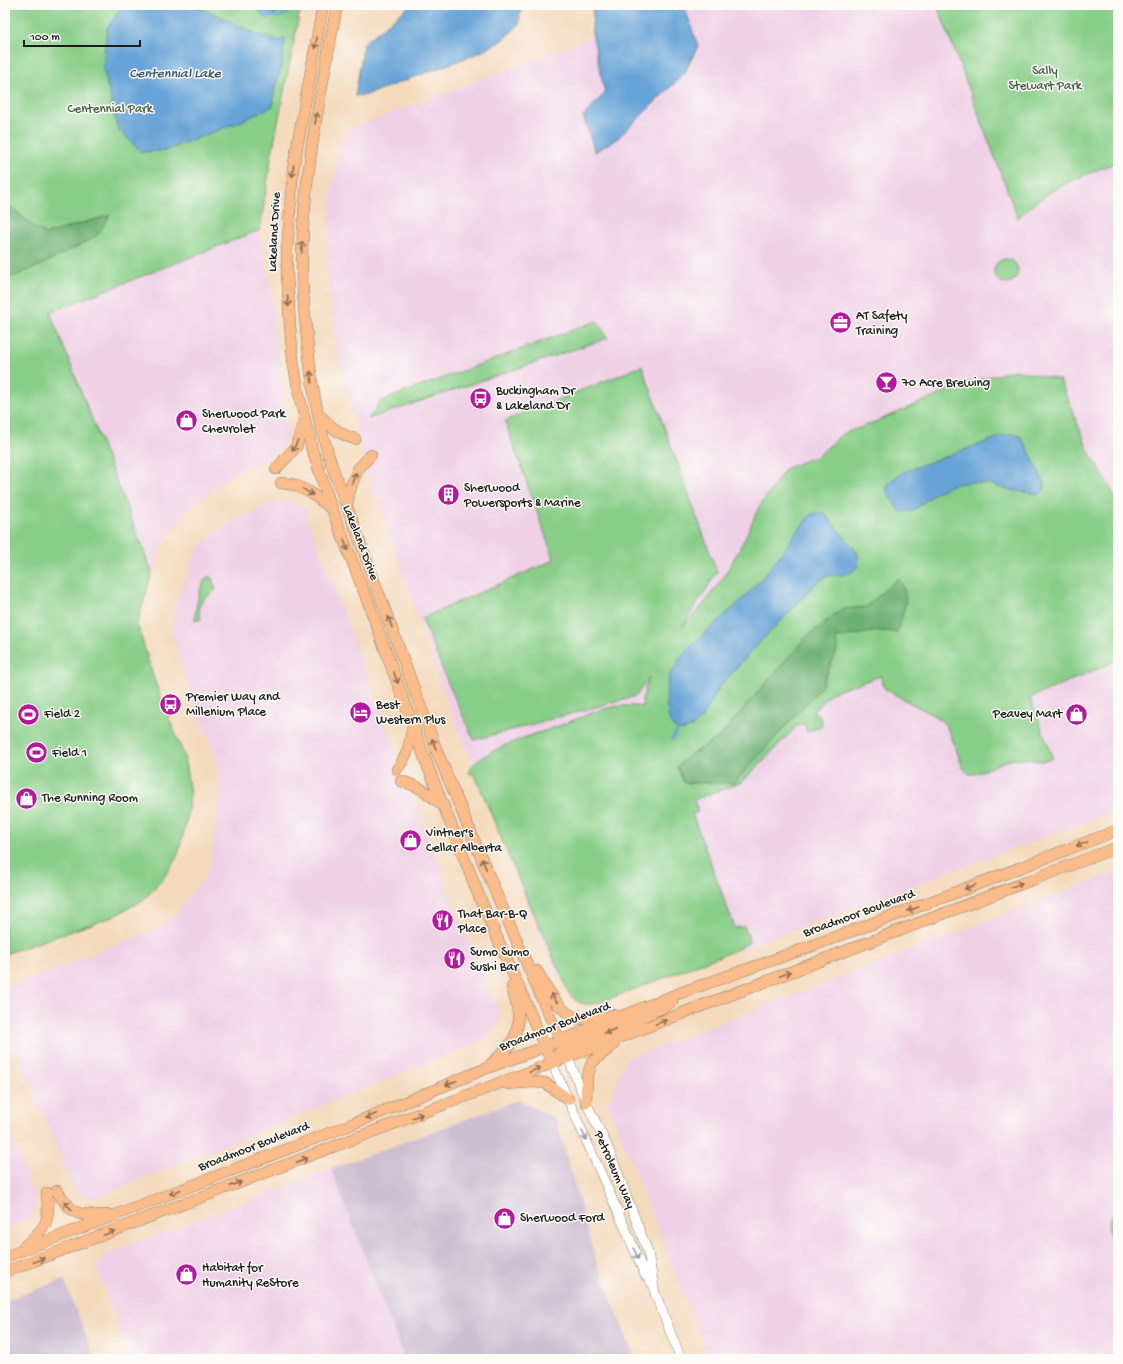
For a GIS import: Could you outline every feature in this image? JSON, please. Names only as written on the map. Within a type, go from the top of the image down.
[{"type":"main road","name":"Lakeland Drive","points":[[323,5],[293,169],[286,252],[293,360],[305,418],[314,455],[332,509],[443,806],[498,940],[552,1063]]},
{"type":"main road","name":"Lakeland Drive","points":[[338,5],[316,120],[308,176],[302,254],[302,292],[312,382],[318,415],[326,450],[435,747],[499,900],[564,1049]]},
{"type":"main road","points":[[318,415],[333,429],[345,437],[355,440]]},
{"type":"main road","points":[[276,468],[296,446],[305,418]]},
{"type":"main road","points":[[347,505],[351,486],[358,469],[371,456]]},
{"type":"main road","points":[[281,483],[295,485],[310,493],[332,509]]},
{"type":"main road","points":[[397,768],[409,750],[413,724]]},
{"type":"main road","points":[[400,781],[416,786],[427,792],[443,806]]},
{"type":"main road","name":"Broadmoor Boulevard","points":[[5,1272],[552,1063],[564,1049],[627,1014],[680,993],[914,909],[1118,830]]},
{"type":"main road","name":"Broadmoor Boulevard","points":[[5,1257],[345,1127],[487,1068],[544,1047],[564,1049],[624,1036],[1118,847]]},
{"type":"main road","points":[[499,900],[545,985],[558,1004],[580,1019],[627,1014]]},
{"type":"main road","points":[[487,1068],[514,1038],[519,1018],[518,1009],[498,940]]},
{"type":"main road","points":[[564,1049],[666,1006],[680,993]]},
{"type":"main road","points":[[586,1102],[587,1078],[592,1062],[624,1036]]},
{"type":"main road","points":[[492,1086],[524,1083],[545,1084],[568,1099]]},
{"type":"main road","points":[[19,1252],[41,1232],[46,1224],[52,1192],[75,1213],[112,1216]]},
{"type":"street","name":"Petroleum Way","points":[[564,1049],[586,1102],[609,1150],[648,1252],[655,1293],[681,1359]]},
{"type":"street","name":"Petroleum Way","points":[[552,1063],[645,1275],[654,1286]]},
{"type":"shaded area","points":[[677,5],[1118,5],[1118,810],[640,986],[576,990],[557,975],[519,885],[444,693],[369,477],[339,365],[327,269],[332,188],[344,131]]},
{"type":"shaded area","points":[[260,230],[270,288],[289,437],[273,456],[233,473],[190,508],[164,540],[152,572],[50,312]]},
{"type":"shaded area","points":[[288,500],[303,506],[451,898],[501,1017],[488,1038],[94,1198],[74,1191],[5,1021],[5,989],[161,927],[178,912],[209,871],[221,795],[216,754],[197,712],[175,644],[172,623],[180,592],[196,553],[212,534],[265,505]]},
{"type":"shaded area","points":[[1118,871],[1118,1359],[709,1359],[608,1103],[626,1059]]},
{"type":"shaded area","points":[[518,1100],[556,1119],[597,1263],[635,1359],[393,1359],[403,1355],[331,1169]]},
{"type":"shaded area","points":[[5,1119],[37,1203],[28,1219],[5,1228]]},
{"type":"shaded area","points":[[331,1169],[403,1355],[392,1359],[131,1359],[97,1270],[104,1255]]},
{"type":"shaded area","points":[[64,1279],[95,1359],[5,1359],[5,1301]]},
{"type":"green space","name":"Centennial Park","points":[[5,5],[301,5],[271,158],[260,230],[50,312],[152,572],[137,624],[155,682],[184,756],[190,795],[186,822],[178,855],[161,882],[143,900],[112,917],[5,954]]},
{"type":"green space","name":"Sally Stewart Park","points":[[937,5],[1118,5],[1118,162],[1077,178],[1052,191],[1018,218]]},
{"type":"green space","points":[[5,205],[12,207],[35,228],[46,234],[110,215],[98,234],[88,241],[41,265],[5,280]]},
{"type":"green space","points":[[1006,259],[1014,263],[1018,271],[1014,279],[1006,283],[998,279],[994,271],[998,263]]},
{"type":"green space","points":[[597,321],[608,338],[368,419],[381,401]]},
{"type":"green space","points":[[642,366],[717,572],[682,627],[703,605],[725,575],[743,542],[759,507],[786,468],[818,456],[842,434],[870,424],[967,383],[1015,370],[1060,380],[1088,450],[1118,501],[1118,660],[1030,698],[1053,758],[1043,761],[1021,759],[1011,760],[975,774],[969,774],[963,768],[950,733],[944,723],[936,717],[885,689],[880,676],[831,693],[813,712],[819,715],[822,726],[807,732],[804,723],[797,726],[742,782],[694,800],[698,812],[692,814],[735,928],[744,926],[749,942],[738,949],[598,1003],[585,1004],[575,1000],[569,993],[512,864],[475,775],[469,773],[473,765],[482,757],[510,743],[607,708],[617,706],[643,707],[642,700],[649,677],[636,696],[474,740],[448,683],[422,618],[554,560],[505,421]]},
{"type":"green space","points":[[209,576],[212,578],[216,590],[202,601],[199,608],[201,619],[195,621],[200,590]]},
{"type":"green space","points":[[898,578],[905,591],[905,604],[897,632],[879,631],[836,638],[837,651],[821,687],[734,783],[684,783],[677,767],[688,756],[718,738],[807,636],[842,609],[866,607]]},
{"type":"green space","points":[[1118,1209],[1118,1245],[1111,1238],[1109,1233],[1109,1222],[1111,1217]]},
{"type":"water","name":"Centennial Lake","points":[[123,5],[192,5],[213,13],[256,34],[280,41],[285,37],[281,68],[274,92],[273,106],[242,121],[164,151],[141,152],[118,129],[103,67],[107,28]]},
{"type":"water","points":[[254,5],[279,5],[277,13],[266,19]]},
{"type":"water","points":[[411,5],[521,5],[519,25],[501,41],[479,53],[366,95],[355,96],[364,43]]},
{"type":"water","points":[[593,5],[684,5],[698,46],[684,74],[618,138],[595,152],[583,116],[605,93],[592,33]]},
{"type":"water","points":[[1014,434],[1020,436],[1044,482],[1044,490],[1039,494],[970,482],[952,485],[935,493],[913,511],[900,512],[887,492],[887,484],[903,472],[1002,436]]},
{"type":"water","points":[[824,513],[857,552],[859,560],[857,567],[850,573],[824,578],[815,584],[723,682],[706,712],[698,722],[688,729],[680,730],[674,727],[670,721],[668,712],[667,693],[669,678],[675,666],[689,648],[736,605],[759,581],[811,514]]},
{"type":"waterway","points":[[272,16],[278,17],[288,13],[289,5]]},
{"type":"waterway","points":[[672,740],[678,729]]},
{"type":"place","name":"AT Safety Training","points":[[840,323]]},
{"type":"place","name":"70 Acre Brewing","points":[[886,383]]},
{"type":"place","name":"Buckingham Dr & Lakeland Dr","points":[[481,398]]},
{"type":"place","name":"Sherwood Park Chevrolet","points":[[187,421]]},
{"type":"place","name":"Sherwood Powersports & Marine","points":[[449,495]]},
{"type":"place","name":"Premier Way and Millenium Place","points":[[170,704]]},
{"type":"place","name":"Best Western Plus","points":[[360,712]]},
{"type":"place","name":"Field 2","points":[[28,714]]},
{"type":"place","name":"Peavey Mart","points":[[1077,714]]},
{"type":"place","name":"Field 1","points":[[36,753]]},
{"type":"place","name":"The Running Room","points":[[27,798]]},
{"type":"place","name":"Vintner's Cellar Alberta","points":[[410,840]]},
{"type":"place","name":"That Bar-B-Q Place","points":[[443,921]]},
{"type":"place","name":"Sumo Sumo Sushi Bar","points":[[454,959]]},
{"type":"place","name":"Sherwood Ford","points":[[504,1218]]},
{"type":"place","name":"Habitat for Humanity ReStore","points":[[186,1275]]}]
